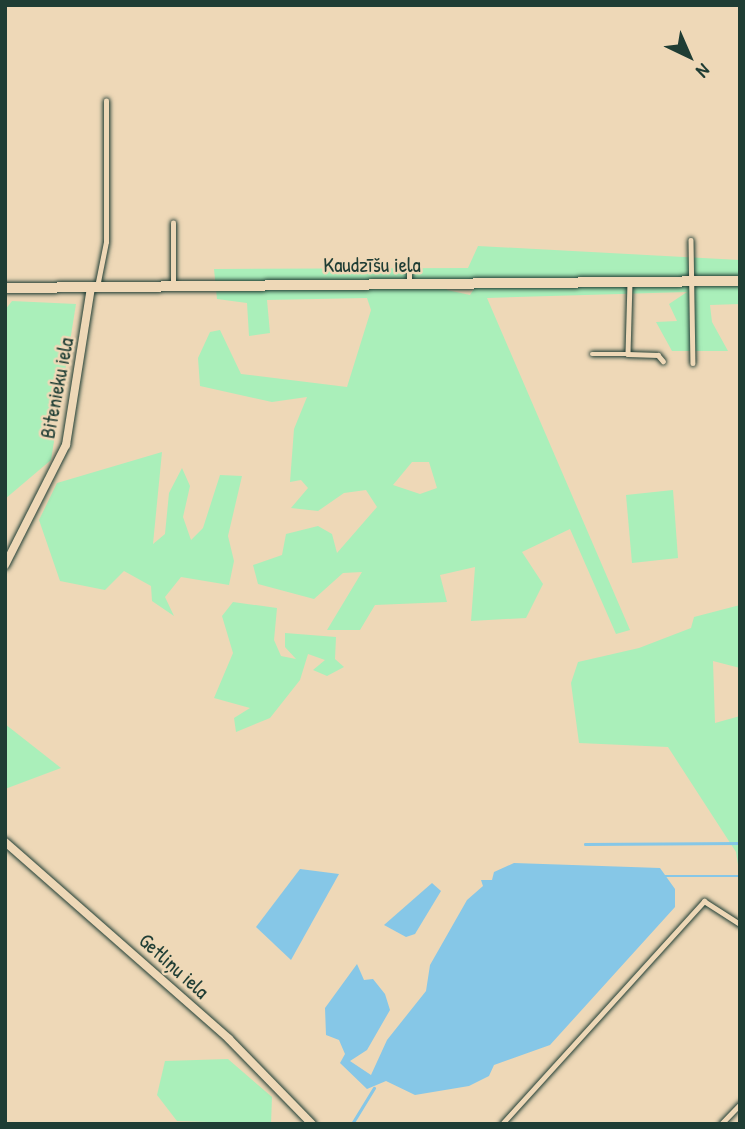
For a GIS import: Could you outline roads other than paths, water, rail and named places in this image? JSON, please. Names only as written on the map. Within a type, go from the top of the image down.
[{"type":"street","name":"Kaudzīšu iela","points":[[5,288],[740,281]]},
{"type":"street","name":"Bitenieku iela","points":[[5,565],[66,445],[94,288]]},
{"type":"street","name":"Getliņu iela","points":[[5,842],[229,1039],[312,1124]]},
{"type":"lane","points":[[94,288],[106,242],[106,101]]},
{"type":"lane","points":[[173,223],[173,286]]},
{"type":"lane","points":[[691,240],[694,363]]},
{"type":"lane","points":[[409,269],[409,284]]},
{"type":"lane","points":[[628,354],[630,281]]},
{"type":"lane","points":[[592,354],[658,355],[663,361]]},
{"type":"lane","points":[[502,1124],[704,901],[740,924]]},
{"type":"lane","points":[[721,1124],[740,1104]]},
{"type":"lane","points":[[732,1112],[740,1118]]},
{"type":"water","points":[[514,863],[660,868],[675,889],[675,907],[550,1045],[494,1065],[489,1076],[469,1086],[415,1095],[386,1081],[367,1089],[340,1063],[345,1054],[339,1040],[326,1035],[325,1008],[357,964],[364,980],[373,979],[385,994],[390,1010],[367,1050],[350,1061],[371,1075],[387,1040],[426,991],[430,965],[467,900],[483,886],[481,880],[492,880],[494,872]]},
{"type":"water","points":[[300,869],[339,874],[291,960],[256,927]]},
{"type":"water","points":[[432,883],[441,891],[415,934],[406,937],[384,925]]},
{"type":"waterway","points":[[585,844],[740,843]]},
{"type":"waterway","points":[[663,876],[740,876]]},
{"type":"waterway","points":[[352,1124],[374,1088]]}]
